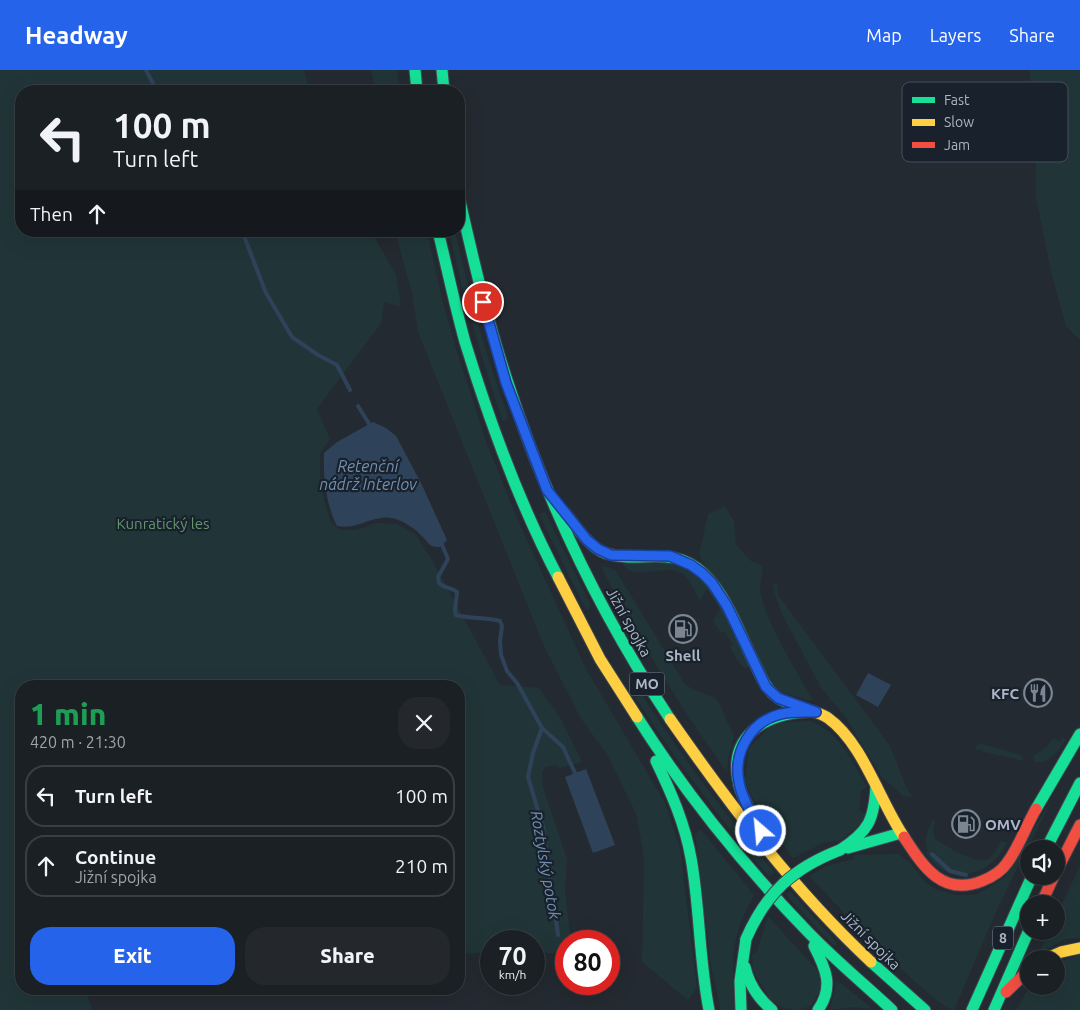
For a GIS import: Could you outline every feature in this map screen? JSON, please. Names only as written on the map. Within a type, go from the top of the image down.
[{"type":"highway","points":[[415,70],[416,85]]},
{"type":"highway","points":[[442,70],[443,85]]},
{"type":"highway","name":"Jižní spojka","points":[[465,224],[495,346],[519,419],[547,490],[607,616],[650,688],[706,772],[776,860],[853,945],[924,1010]]},
{"type":"highway","name":"MO","points":[[440,237],[465,339],[507,463],[571,604],[627,703],[673,770],[727,843],[760,882],[856,980],[892,1010]]},
{"type":"highway","points":[[547,490],[587,540],[598,549],[616,556],[670,556],[691,565],[702,573],[712,583],[727,606],[766,687],[778,698],[816,712],[833,721],[846,735],[861,758],[901,833],[925,868],[943,882],[965,885],[974,884],[988,879],[1002,869],[1011,857],[1029,821],[1080,734]]},
{"type":"highway","points":[[627,703],[665,779],[687,838],[693,871],[708,1010]]},
{"type":"highway","points":[[776,860],[740,787],[738,773],[740,752],[751,731],[765,720],[788,712],[816,712]]},
{"type":"highway","points":[[1051,840],[1080,783]]},
{"type":"highway","points":[[840,850],[863,835],[868,828],[874,811],[876,786]]},
{"type":"highway","points":[[1065,854],[1080,825]]},
{"type":"highway","points":[[741,1010],[740,981],[745,945],[756,916],[783,882],[811,862],[840,850],[901,833]]},
{"type":"highway","name":"8","points":[[974,1005],[1028,885]]},
{"type":"highway","points":[[803,928],[819,956],[829,983],[827,997],[818,1010]]},
{"type":"highway","name":"8","points":[[994,1010],[1025,940]]},
{"type":"highway","points":[[745,945],[745,970],[751,987],[762,1002],[772,1010]]},
{"type":"highway","points":[[1065,951],[1080,948]]},
{"type":"highway","points":[[994,1010],[1006,992],[1020,979]]},
{"type":"green space","name":"Kunratický les","points":[[0,70],[304,70],[308,85],[15,85],[15,237],[374,237],[396,275],[401,307],[384,302],[381,323],[317,409],[330,439],[320,453],[320,475],[324,500],[331,523],[341,530],[356,530],[376,523],[397,524],[415,534],[432,560],[500,685],[539,688],[561,719],[582,762],[560,768],[555,765],[545,767],[542,772],[543,787],[567,859],[565,892],[570,930],[555,930],[555,953],[545,953],[545,930],[480,930],[480,953],[465,954],[465,680],[15,680],[15,995],[88,995],[92,1010],[0,1010]]},
{"type":"green space","points":[[371,70],[397,70],[399,85],[375,85]]},
{"type":"green space","points":[[1029,70],[1080,70],[1080,340],[1066,326],[1051,271],[1036,196],[1036,162],[1068,162],[1068,82],[1031,82]]},
{"type":"green space","points":[[397,237],[428,237],[442,299],[457,352],[487,444],[516,516],[586,669],[665,803],[680,848],[697,988],[688,1000],[642,962],[644,860],[637,816],[608,756],[580,717],[544,646],[418,332],[412,293]]},
{"type":"green space","points":[[450,237],[456,237],[478,325],[508,416],[507,420],[504,421],[494,396],[460,279]]},
{"type":"green space","points":[[725,506],[734,522],[736,545],[752,562],[760,564],[763,568],[760,590],[767,615],[812,698],[811,701],[776,690],[700,557],[708,514]]},
{"type":"green space","points":[[545,512],[591,605],[588,610],[585,608],[539,514]]},
{"type":"green space","points":[[663,560],[681,565],[708,586],[728,617],[750,666],[745,668],[739,663],[730,647],[733,645],[724,631],[721,633],[713,621],[720,609],[707,589],[700,600],[683,574],[668,570],[633,571],[622,562]]},
{"type":"green space","points":[[601,566],[616,571],[684,683],[692,689],[711,696],[718,701],[734,737],[728,758],[727,772],[660,671],[629,619]]},
{"type":"green space","points":[[773,584],[777,584],[778,595],[890,746],[907,789],[913,797],[903,796],[882,777],[845,716],[822,689],[782,614]]},
{"type":"green space","points":[[642,695],[705,786],[774,872],[769,877],[716,812],[667,745],[636,698]]},
{"type":"green space","points":[[811,721],[830,733],[850,758],[867,787],[861,790],[859,810],[867,815],[865,820],[841,840],[823,843],[793,858],[755,804],[745,781],[749,748],[773,723]]},
{"type":"green space","points":[[1053,738],[1060,742],[1063,738],[1066,739],[1050,759],[1035,762],[1033,756],[1048,746]]},
{"type":"green space","points":[[982,744],[1021,755],[1024,759],[1021,760],[983,752],[983,750],[975,750],[977,745]]},
{"type":"green space","points":[[1054,796],[1032,840],[1027,840]]},
{"type":"green space","points":[[933,820],[935,821],[933,831],[935,839],[971,858],[985,860],[990,858],[1001,841],[1007,843],[990,864],[980,870],[968,874],[946,871],[935,864],[926,853],[928,850],[927,835]]},
{"type":"green space","points":[[700,830],[754,895],[736,938],[733,964],[735,1010],[721,1010],[711,966],[695,834]]},
{"type":"green space","points":[[1020,852],[1020,863],[998,907],[954,1010],[925,991],[904,972],[809,876],[826,866],[854,859],[855,855],[899,854],[910,863],[925,882],[935,889],[955,895],[976,895],[1004,878]]},
{"type":"green space","points":[[1080,866],[1080,938],[1065,940],[1065,897]]},
{"type":"green space","points":[[790,891],[837,943],[836,945],[833,945],[786,895]]},
{"type":"green space","points":[[768,916],[817,970],[822,987],[811,1006],[798,1010],[783,1008],[770,999],[753,971],[752,955],[757,952]]},
{"type":"green space","points":[[1045,940],[1064,940],[1045,950],[1041,948]]},
{"type":"green space","points":[[1080,955],[1080,1010],[1016,1010],[1025,995],[1065,995],[1065,960]]},
{"type":"green space","points":[[836,982],[839,982],[870,1007],[869,1009],[854,1007],[830,1010]]},
{"type":"water","name":"Retenční nádrž Interlov","points":[[373,422],[386,428],[396,436],[421,483],[447,540],[440,547],[431,545],[409,525],[391,518],[378,519],[352,526],[337,526],[330,509],[326,490],[324,453],[337,442]]},
{"type":"water","points":[[868,673],[891,685],[878,707],[856,695]]},
{"type":"water","points":[[586,769],[615,845],[593,853],[565,777]]},
{"type":"waterway","name":"Roztylský potok","points":[[146,70],[154,85]]},
{"type":"waterway","name":"Roztylský potok","points":[[244,237],[266,293],[292,337],[318,355],[337,365],[350,390]]},
{"type":"waterway","name":"Roztylský potok","points":[[358,406],[371,427]]},
{"type":"waterway","name":"Roztylský potok","points":[[440,540],[448,559],[438,577],[439,583],[457,592],[456,615],[500,621],[502,626],[501,655],[507,671],[517,683],[542,728],[563,747],[575,773]]},
{"type":"waterway","name":"Roztylský potok","points":[[542,728],[533,753],[528,777],[543,827],[557,930]]},
{"type":"waterway","points":[[932,854],[950,871],[966,875]]},
{"type":"traffic: fast","points":[[415,70],[416,85]]},
{"type":"traffic: fast","points":[[442,70],[443,85]]},
{"type":"traffic: fast","points":[[465,223],[493,335],[507,380],[522,424],[557,512],[598,597],[621,639],[670,719]]},
{"type":"traffic: fast","points":[[439,237],[465,342],[484,402],[518,492],[558,577]]},
{"type":"traffic: fast","points":[[565,513],[588,541],[605,553],[618,556],[655,556],[680,559],[704,574],[726,603],[766,686],[778,698],[803,708]]},
{"type":"traffic: fast","points":[[759,827],[739,785],[737,768],[739,754],[744,741],[752,731],[763,723],[791,714],[806,712]]},
{"type":"traffic: fast","points":[[637,717],[675,774],[717,829],[761,881],[818,942],[892,1010]]},
{"type":"traffic: fast","points":[[1036,809],[1080,734]]},
{"type":"traffic: fast","points":[[656,761],[677,808],[688,845],[694,877],[703,972],[709,1010]]},
{"type":"traffic: fast","points":[[1051,840],[1080,783]]},
{"type":"traffic: fast","points":[[840,850],[858,837],[868,824],[874,808],[876,786]]},
{"type":"traffic: fast","points":[[848,848],[901,833]]},
{"type":"traffic: fast","points":[[746,939],[763,908],[783,884],[808,865],[840,850]]},
{"type":"traffic: fast","points":[[972,1010],[1028,885]]},
{"type":"traffic: fast","points":[[741,1010],[740,981],[746,939]]},
{"type":"traffic: fast","points":[[994,1010],[1025,940]]},
{"type":"traffic: fast","points":[[814,946],[825,970],[827,986],[826,994],[818,1010]]},
{"type":"traffic: fast","points":[[871,962],[925,1010]]},
{"type":"traffic: fast","points":[[745,967],[755,991],[772,1010]]},
{"type":"traffic: slow","points":[[558,577],[600,659],[637,717]]},
{"type":"traffic: slow","points":[[803,708],[828,718],[851,742],[904,837]]},
{"type":"traffic: slow","points":[[670,719],[764,846],[816,906],[871,962]]},
{"type":"traffic: slow","points":[[1065,951],[1080,948]]},
{"type":"traffic: jam","points":[[904,837],[926,868],[935,876],[945,882],[956,885],[968,885],[989,878],[1005,866],[1036,809]]},
{"type":"traffic: jam","points":[[1065,854],[1080,825]]},
{"type":"traffic: jam","points":[[1045,895],[1050,885]]},
{"type":"traffic: jam","points":[[1006,992],[1020,979]]},
{"type":"place","name":"Shell","points":[[683,629]]},
{"type":"place","name":"KFC","points":[[1038,693]]},
{"type":"place","name":"OMV","points":[[966,824]]},
{"type":"route","points":[[483,302],[506,383],[547,490],[587,540],[604,553],[623,556],[670,556],[691,565],[702,573],[712,583],[727,606],[766,687],[782,700],[816,712],[788,712],[770,717],[751,731],[742,745],[738,766],[738,781],[742,794],[761,831]]}]
